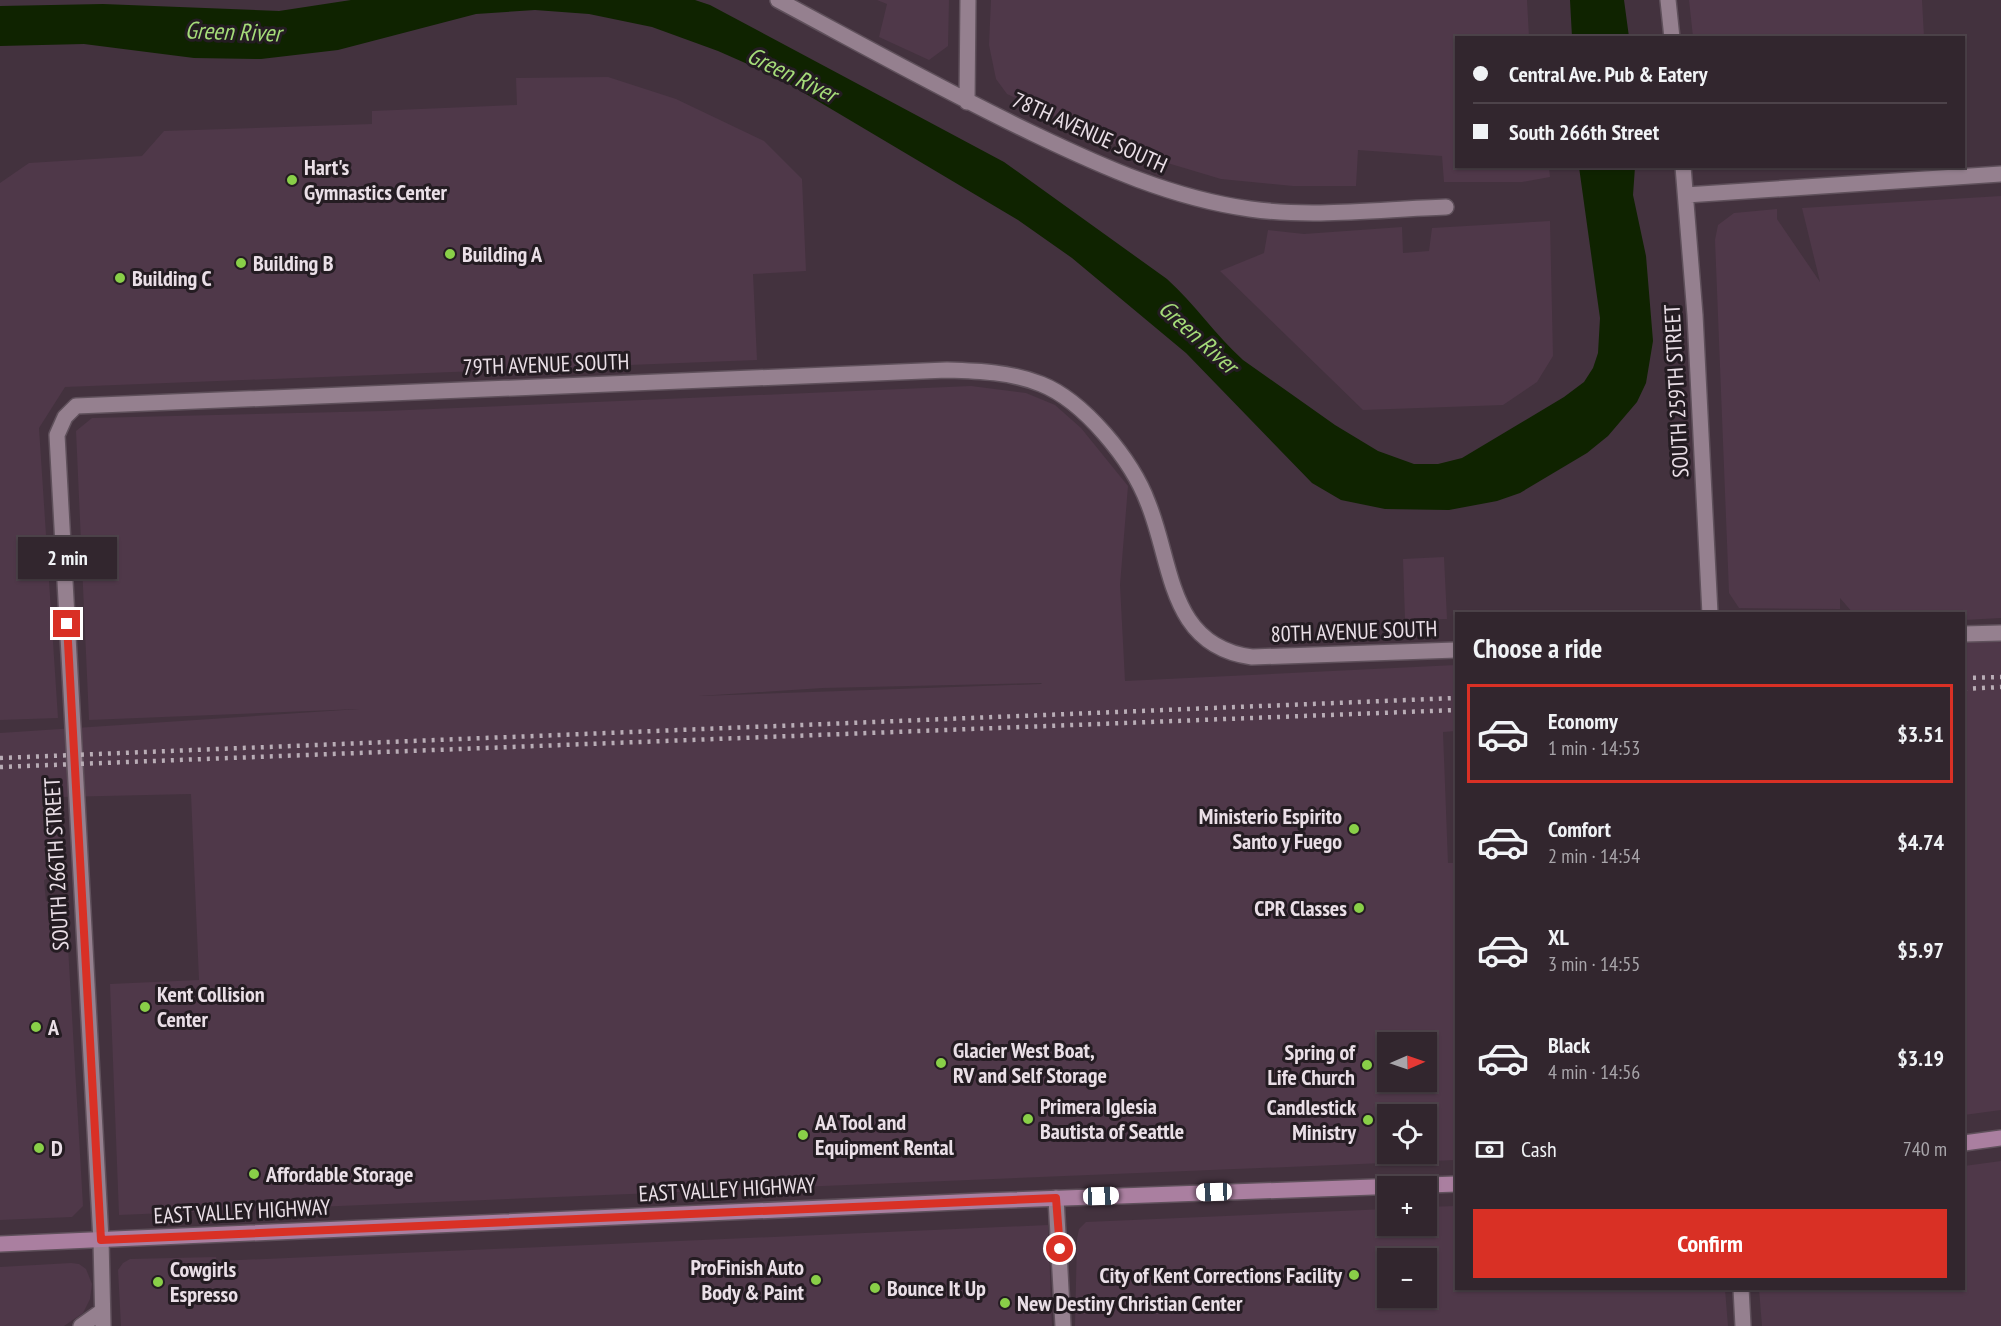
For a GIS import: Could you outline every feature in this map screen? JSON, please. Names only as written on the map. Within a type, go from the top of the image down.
[{"type":"main road","points":[[1965,1143],[2001,1138]]},
{"type":"main road","name":"EAST VALLEY HIGHWAY","points":[[0,1244],[1056,1198],[1455,1184]]},
{"type":"street","name":"78TH AVENUE SOUTH","points":[[778,0],[967,102],[1130,178],[1158,188],[1226,205],[1280,211],[1446,207]]},
{"type":"street","points":[[967,102],[968,0]]},
{"type":"street","points":[[1668,0],[1672,36]]},
{"type":"street","name":"SOUTH 259TH STREET","points":[[1683,168],[1695,315],[1710,612]]},
{"type":"street","points":[[1686,195],[2001,174]]},
{"type":"street","name":"79TH AVENUE SOUTH","points":[[76,406],[946,370],[1017,376],[1043,384],[1075,404],[1098,429],[1140,483],[1150,506],[1168,578],[1186,617],[1210,642],[1239,656],[1252,657]]},
{"type":"street","name":"SOUTH 266TH STREET","points":[[76,406],[65,417],[57,435],[101,1240],[103,1319]]},
{"type":"street","points":[[1965,634],[2001,633]]},
{"type":"street","name":"80TH AVENUE SOUTH","points":[[1252,657],[1455,650]]},
{"type":"street","points":[[1056,1198],[1063,1326]]},
{"type":"street","points":[[1741,1290],[1743,1326]]},
{"type":"street","points":[[81,1326],[103,1319]]},
{"type":"shaded area","points":[[877,0],[949,0],[948,46],[929,60],[879,37],[887,4]]},
{"type":"shaded area","points":[[991,0],[1527,0],[1529,36],[1455,36],[1455,168],[1549,168],[1550,177],[1522,182],[1444,182],[1442,156],[1358,150],[1356,186],[1293,186],[1221,179],[1134,153],[1007,94],[996,79],[989,45]]},
{"type":"shaded area","points":[[1689,0],[1922,0],[1924,36],[1693,36]]},
{"type":"shaded area","points":[[608,77],[676,99],[764,141],[802,179],[806,271],[753,274],[757,360],[65,387],[39,428],[58,718],[0,720],[0,183],[29,163],[142,156],[164,131],[372,124],[372,111],[517,105],[516,78]]},
{"type":"shaded area","points":[[2001,196],[2001,618],[1965,620],[1965,612],[1852,612],[1840,598],[1840,609],[1739,608],[1729,593],[1715,240],[1718,225],[1734,213],[1777,209],[1777,219],[1820,282],[1802,208]]},
{"type":"shaded area","points":[[1550,221],[1553,356],[1537,382],[1503,405],[1363,410],[1220,271],[1264,253],[1268,230],[1304,234],[1402,227],[1403,253],[1429,251],[1432,228]]},
{"type":"shaded area","points":[[971,386],[1026,393],[1055,405],[1081,428],[1128,486],[1120,585],[1125,681],[1455,665],[1455,731],[1443,732],[1448,863],[1455,863],[1455,1160],[1437,1161],[1437,1104],[1377,1104],[1377,1163],[119,1215],[110,984],[199,980],[191,794],[61,797],[63,867],[57,875],[44,880],[46,901],[58,903],[66,912],[83,1206],[72,1217],[0,1220],[0,733],[359,709],[89,720],[76,431],[92,418],[384,411]],"holes":[[[1042,683],[1041,684],[699,696],[823,688]]]},
{"type":"shaded area","points":[[1444,557],[1447,619],[1405,620],[1403,559]]},
{"type":"shaded area","points":[[2001,640],[2001,1110],[1965,1115],[1965,641]]},
{"type":"shaded area","points":[[2001,1161],[2001,1326],[1762,1326],[1759,1290],[1965,1290],[1965,1166]]},
{"type":"shaded area","points":[[1455,1206],[1455,1290],[1725,1290],[1728,1326],[1075,1326],[1077,1239],[1079,1229],[1086,1222],[1377,1209],[1377,1236],[1437,1236],[1437,1207]]},
{"type":"shaded area","points":[[1048,1225],[1052,1326],[121,1326],[118,1270],[130,1259],[216,1257],[217,1261]]},
{"type":"shaded area","points":[[79,1264],[86,1269],[92,1284],[90,1299],[83,1313],[64,1326],[0,1326],[0,1267]]},
{"type":"water","name":"Green River","points":[[351,0],[695,0],[710,5],[1004,162],[1167,279],[1243,360],[1335,425],[1378,451],[1414,464],[1438,464],[1462,458],[1564,397],[1584,382],[1593,368],[1598,353],[1600,318],[1579,168],[1635,168],[1633,195],[1646,256],[1653,341],[1646,383],[1637,402],[1608,436],[1587,453],[1520,493],[1497,501],[1449,510],[1385,509],[1341,500],[1312,483],[1186,353],[1072,258],[1018,220],[779,78],[718,51],[652,27],[589,14],[535,10],[476,14],[338,50],[261,59],[194,58],[84,44],[0,46],[0,6],[103,4],[279,11]]},
{"type":"water","points":[[1570,0],[1624,0],[1629,36],[1572,36]]},
{"type":"railway","points":[[1965,678],[2001,677]]},
{"type":"railway","points":[[1965,689],[2001,687]]},
{"type":"railway","points":[[0,758],[1455,698]]},
{"type":"railway","points":[[0,767],[1455,710]]},
{"type":"place","name":"Hart's Gymnastics Center","points":[[292,180]]},
{"type":"place","name":"Building A","points":[[450,254]]},
{"type":"place","name":"Building B","points":[[241,263]]},
{"type":"place","name":"Building C","points":[[120,278]]},
{"type":"place","name":"Ministerio Espirito Santo y Fuego","points":[[1354,829]]},
{"type":"place","name":"CPR Classes","points":[[1359,908]]},
{"type":"place","name":"Kent Collision Center","points":[[145,1007]]},
{"type":"place","name":"A","points":[[36,1027]]},
{"type":"place","name":"Glacier West Boat, RV and Self Storage","points":[[941,1063]]},
{"type":"place","name":"Spring of Life Church","points":[[1367,1065]]},
{"type":"place","name":"Primera Iglesia Bautista of Seattle","points":[[1028,1119]]},
{"type":"place","name":"Candlestick Ministry","points":[[1368,1120]]},
{"type":"place","name":"AA Tool and Equipment Rental","points":[[803,1135]]},
{"type":"place","name":"D","points":[[39,1148]]},
{"type":"place","name":"Affordable Storage","points":[[254,1174]]},
{"type":"place","name":"City of Kent Corrections Facility","points":[[1354,1275]]},
{"type":"place","name":"ProFinish Auto Body & Paint","points":[[816,1280]]},
{"type":"place","name":"Cowgirls Espresso","points":[[158,1282]]},
{"type":"place","name":"Bounce It Up","points":[[875,1288]]},
{"type":"place","name":"New Destiny Christian Center","points":[[1005,1303]]},
{"type":"route","points":[[67,624],[89,1058],[101,1240],[1056,1198],[1060,1249]]}]
